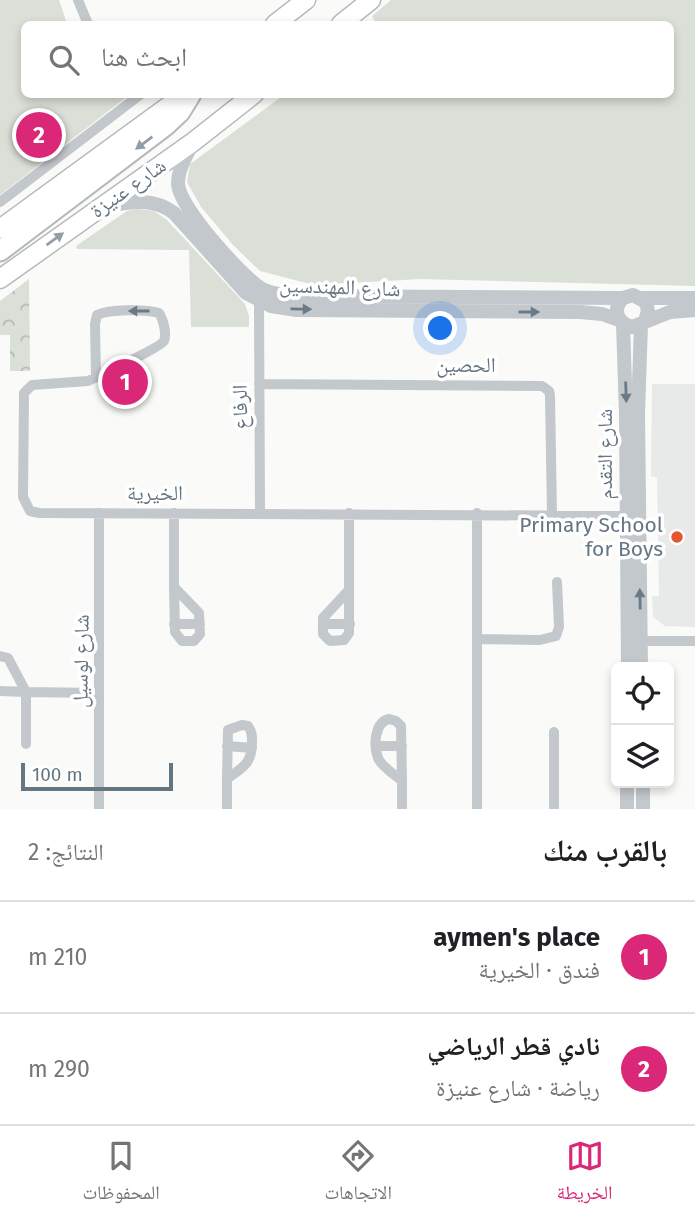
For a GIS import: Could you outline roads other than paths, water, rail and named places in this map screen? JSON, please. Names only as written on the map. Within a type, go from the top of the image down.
[{"type":"highway","points":[[0,251],[165,127],[180,112],[189,98]]},
{"type":"main road","points":[[279,21],[306,0]]},
{"type":"main road","points":[[345,21],[371,0]]},
{"type":"main road","name":"شارع عنيزة","points":[[0,229],[180,98]]},
{"type":"main road","name":"شارع عنيزة","points":[[0,279],[193,142],[249,98]]},
{"type":"street","points":[[78,0],[87,21]]},
{"type":"street","points":[[0,202],[134,98]]},
{"type":"street","name":"شارع المهندسين","points":[[193,142],[179,172],[180,194],[184,203],[200,225],[242,271],[261,288],[271,292],[294,296],[623,298]]},
{"type":"street","name":"شارع المهندسين","points":[[100,207],[139,201],[163,205],[174,213],[246,293],[259,302],[281,309],[580,312],[602,314],[621,322]]},
{"type":"street","points":[[695,298],[642,298],[633,295],[623,298],[616,311],[621,322],[632,327],[670,312],[695,310]]},
{"type":"street","points":[[642,298],[648,311],[643,322]]},
{"type":"street","name":"الرفاع","points":[[259,302],[260,513]]},
{"type":"street","name":"الخيرية","points":[[96,377],[95,319],[100,313],[151,311],[162,317],[163,343],[96,377],[75,383],[32,385],[24,393],[23,497],[27,508],[34,512],[633,516]]},
{"type":"street","name":"شارع التقدم","points":[[621,322],[633,516]]},
{"type":"street","name":"شارع التقدم","points":[[629,662],[634,641],[633,516],[643,322]]},
{"type":"street","name":"الحصين","points":[[259,384],[542,386],[549,391],[550,396],[552,514]]},
{"type":"street","name":"شارع لوسيل","points":[[99,513],[99,809]]},
{"type":"street","points":[[174,513],[174,587],[174,624],[177,637],[182,641],[190,641],[198,637],[198,610],[174,587]]},
{"type":"street","points":[[349,513],[350,624],[347,637],[339,642],[326,639],[323,634],[326,612],[349,590]]},
{"type":"street","points":[[477,513],[477,809]]},
{"type":"street","points":[[478,639],[540,640],[556,636],[559,627],[557,582]]},
{"type":"street","points":[[174,624],[200,624]]},
{"type":"street","points":[[323,624],[350,624]]},
{"type":"street","points":[[634,641],[695,641]]},
{"type":"street","name":"شارع التقدم","points":[[634,641],[640,662]]},
{"type":"street","points":[[0,656],[8,658],[12,663],[26,692],[26,744]]},
{"type":"street","points":[[0,691],[99,693]]},
{"type":"street","points":[[402,781],[379,761],[378,727],[383,720],[396,721],[401,726],[402,746],[402,781],[402,809]]},
{"type":"street","points":[[227,779],[250,760],[251,729],[242,725],[228,730],[227,746],[227,779],[227,809]]},
{"type":"street","points":[[554,732],[554,809]]},
{"type":"street","points":[[227,746],[252,747]]},
{"type":"street","points":[[377,747],[402,746]]},
{"type":"street","points":[[627,788],[627,809]]},
{"type":"street","points":[[643,788],[643,809]]},
{"type":"place","name":"نادي قطر الرياضي","points":[[39,135]]},
{"type":"place","name":"aymen's place","points":[[125,382]]},
{"type":"place","name":"Primary School for Boys","points":[[677,537]]}]
